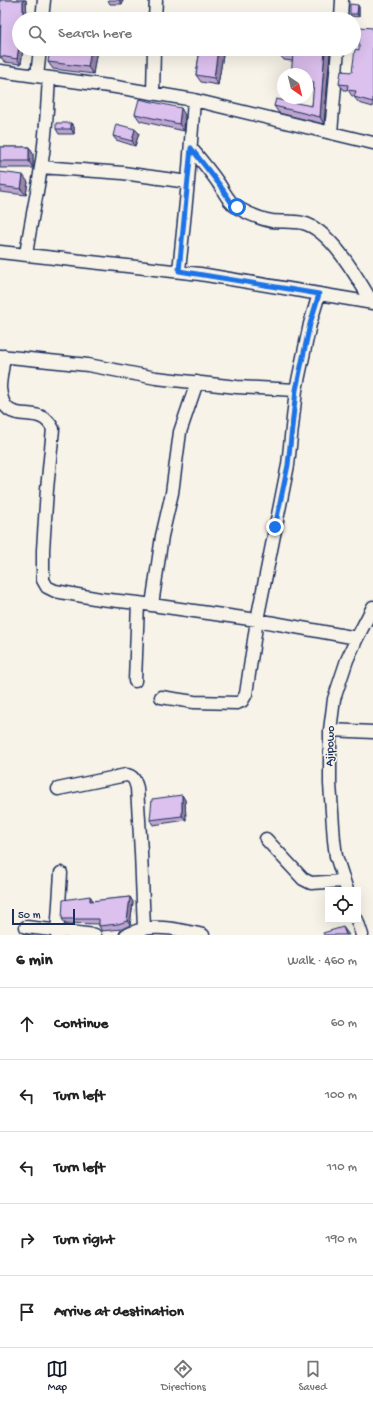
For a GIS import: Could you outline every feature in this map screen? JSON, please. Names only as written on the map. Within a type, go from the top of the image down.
[{"type":"street","points":[[43,12],[44,0]]},
{"type":"street","points":[[155,12],[156,0]]},
{"type":"street","points":[[341,12],[342,0]]},
{"type":"street","points":[[26,255],[32,212],[41,167],[47,119],[41,56]]},
{"type":"street","points":[[152,93],[154,56]]},
{"type":"street","points":[[331,133],[337,56]]},
{"type":"street","points":[[0,71],[194,100],[373,144]]},
{"type":"street","points":[[179,271],[191,148],[194,100]]},
{"type":"street","points":[[191,148],[231,202],[237,207],[263,219],[303,223],[312,227],[328,240],[352,268],[373,302]]},
{"type":"street","points":[[41,167],[123,173],[188,182]]},
{"type":"street","points":[[0,252],[179,271],[373,302]]},
{"type":"street","points":[[162,697],[194,702],[236,702],[242,700],[246,694],[257,620],[288,465],[296,390],[310,324],[319,294]]},
{"type":"street","points":[[296,390],[237,387],[142,376],[88,365],[2,356],[0,388],[6,407],[12,412],[43,418],[51,424],[53,429],[47,488],[43,580],[47,587],[55,591],[100,599],[257,620],[357,638]]},
{"type":"street","points":[[152,605],[162,536],[172,493],[180,432],[197,382]]},
{"type":"street","points":[[135,681],[138,603]]},
{"type":"street","name":"Ajipowo","points":[[345,886],[336,856],[334,840],[330,784],[330,730],[334,699],[347,660],[373,607]]},
{"type":"street","points":[[330,730],[373,732]]},
{"type":"street","points":[[58,789],[126,775],[135,780],[137,788],[142,852],[144,929]]},
{"type":"street","points":[[266,839],[303,879],[311,884],[345,886]]},
{"type":"street","points":[[57,933],[61,873]]},
{"type":"street","points":[[358,923],[362,935]]},
{"type":"street","points":[[26,927],[57,933],[95,935]]},
{"type":"street","points":[[126,935],[144,929],[180,930],[203,935]]},
{"type":"building","points":[[0,0],[23,0],[23,12],[12,12],[12,56],[17,56],[17,59],[0,56]]},
{"type":"building","points":[[350,4],[358,5],[357,12],[350,12]]},
{"type":"building","points":[[361,27],[373,28],[373,102],[354,97],[356,91],[347,90],[348,85],[339,84],[341,71],[352,72],[354,56],[361,56]]},
{"type":"building","points":[[49,56],[90,56],[88,67],[48,62]]},
{"type":"building","points":[[199,56],[217,56],[214,78],[196,75]]},
{"type":"building","points":[[293,56],[324,56],[320,117],[274,106],[276,99],[277,104],[302,104],[312,106],[314,82],[313,68],[292,68]]},
{"type":"building","points":[[139,99],[181,108],[179,124],[135,114]]},
{"type":"building","points":[[56,123],[71,123],[71,129],[56,129]]},
{"type":"building","points":[[116,124],[135,129],[132,141],[113,136]]},
{"type":"building","points":[[0,147],[29,147],[29,161],[0,161]]},
{"type":"building","points":[[0,172],[23,175],[21,189],[0,186]]},
{"type":"building","points":[[182,795],[182,816],[150,820],[152,799]]},
{"type":"building","points":[[90,896],[90,901],[130,897],[127,921],[118,924],[99,926],[99,919],[62,919],[63,900]]},
{"type":"building","points":[[343,927],[346,935],[324,935],[323,933]]},
{"type":"route","points":[[237,207],[231,202],[191,148],[179,271],[319,294],[310,324],[296,390],[288,465],[275,527]]}]
